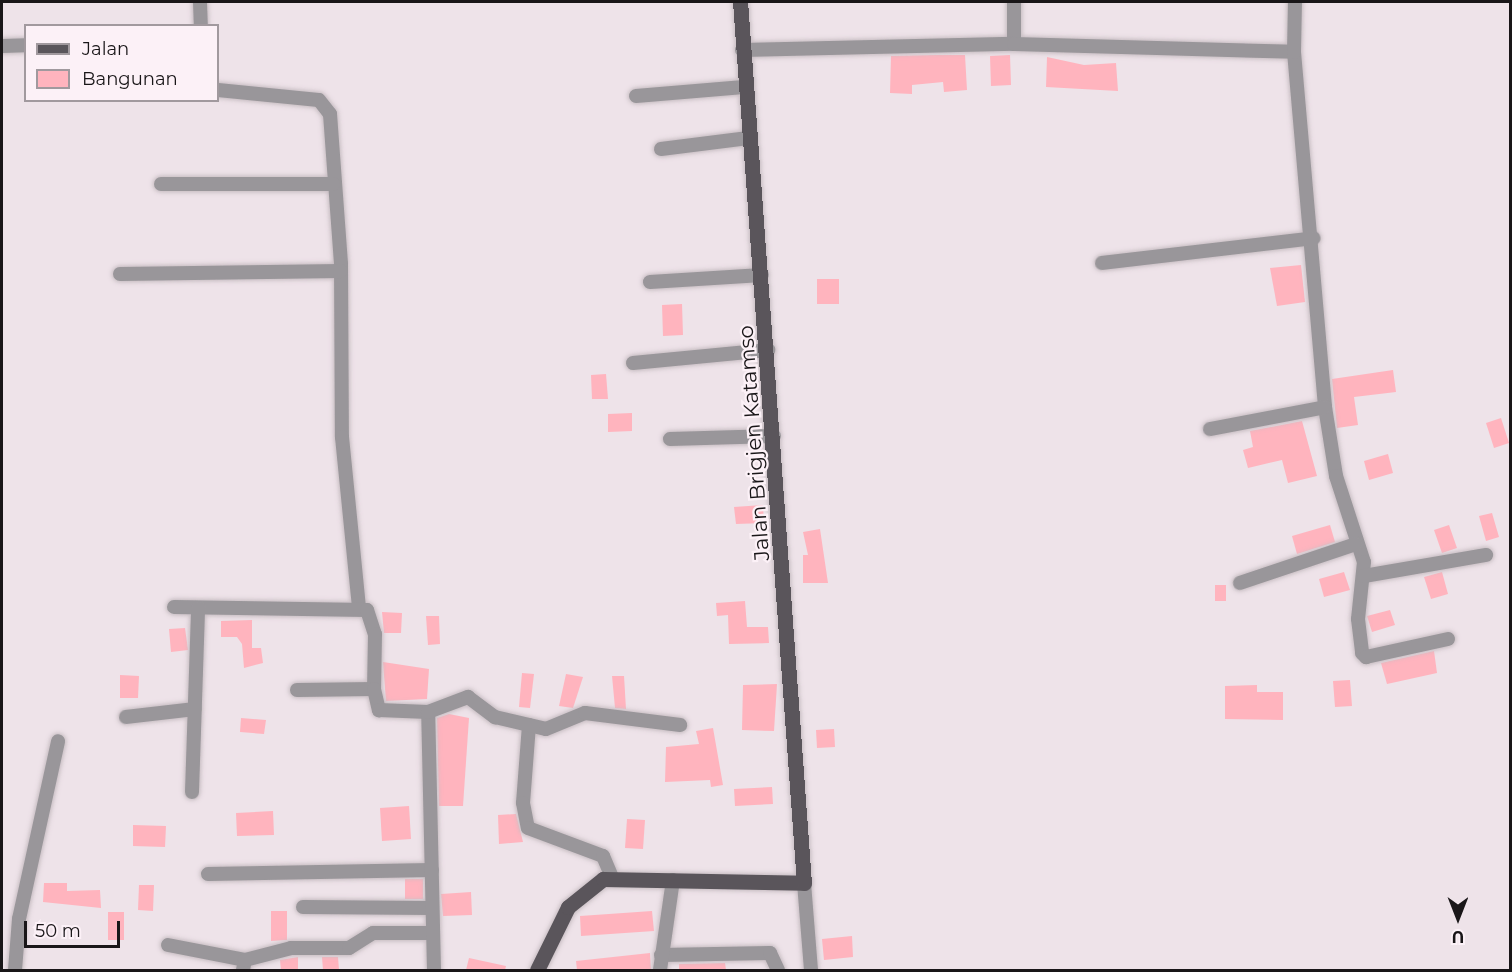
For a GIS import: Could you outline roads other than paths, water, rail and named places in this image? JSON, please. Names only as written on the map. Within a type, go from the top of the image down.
[{"type":"main road","name":"Jalan Brigjen Katamso","points":[[740,2],[748,138],[768,350],[804,883]]},
{"type":"main road","points":[[537,970],[568,907],[591,886],[612,877],[804,883]]},
{"type":"street","points":[[200,2],[201,24]]},
{"type":"street","points":[[1014,2],[1014,44]]},
{"type":"street","points":[[1295,2],[1294,52],[1314,238],[1325,407],[1364,576],[1358,619],[1364,656],[1448,639]]},
{"type":"street","points":[[742,50],[1014,44],[1294,52]]},
{"type":"street","points":[[2,46],[24,45]]},
{"type":"street","points":[[636,96],[744,87]]},
{"type":"street","points":[[219,90],[324,101],[341,271],[342,437],[359,608]]},
{"type":"street","points":[[661,149],[748,138]]},
{"type":"street","points":[[161,184],[333,184]]},
{"type":"street","points":[[1102,263],[1314,238]]},
{"type":"street","points":[[120,274],[341,271]]},
{"type":"street","points":[[650,282],[762,275]]},
{"type":"street","points":[[633,363],[768,350]]},
{"type":"street","points":[[1210,429],[1325,407]]},
{"type":"street","points":[[670,439],[774,436]]},
{"type":"street","points":[[1240,583],[1356,543]]},
{"type":"street","points":[[1364,576],[1486,555]]},
{"type":"street","points":[[174,608],[359,608],[374,618],[374,689],[378,710],[428,712],[468,697],[495,717],[553,730],[585,713],[680,725]]},
{"type":"street","points":[[192,792],[198,608]]},
{"type":"street","points":[[297,690],[374,689]]},
{"type":"street","points":[[126,717],[195,709]]},
{"type":"street","points":[[428,712],[435,970]]},
{"type":"street","points":[[529,725],[523,804],[528,828],[603,856],[612,877]]},
{"type":"street","points":[[15,970],[19,919],[58,741]]},
{"type":"street","points":[[208,874],[432,870]]},
{"type":"street","points":[[660,970],[674,880]]},
{"type":"street","points":[[804,883],[811,970]]},
{"type":"street","points":[[303,907],[432,908]]},
{"type":"street","points":[[168,945],[244,965],[291,948],[349,948],[373,933],[433,933]]},
{"type":"street","points":[[661,955],[770,952],[778,970]]}]
